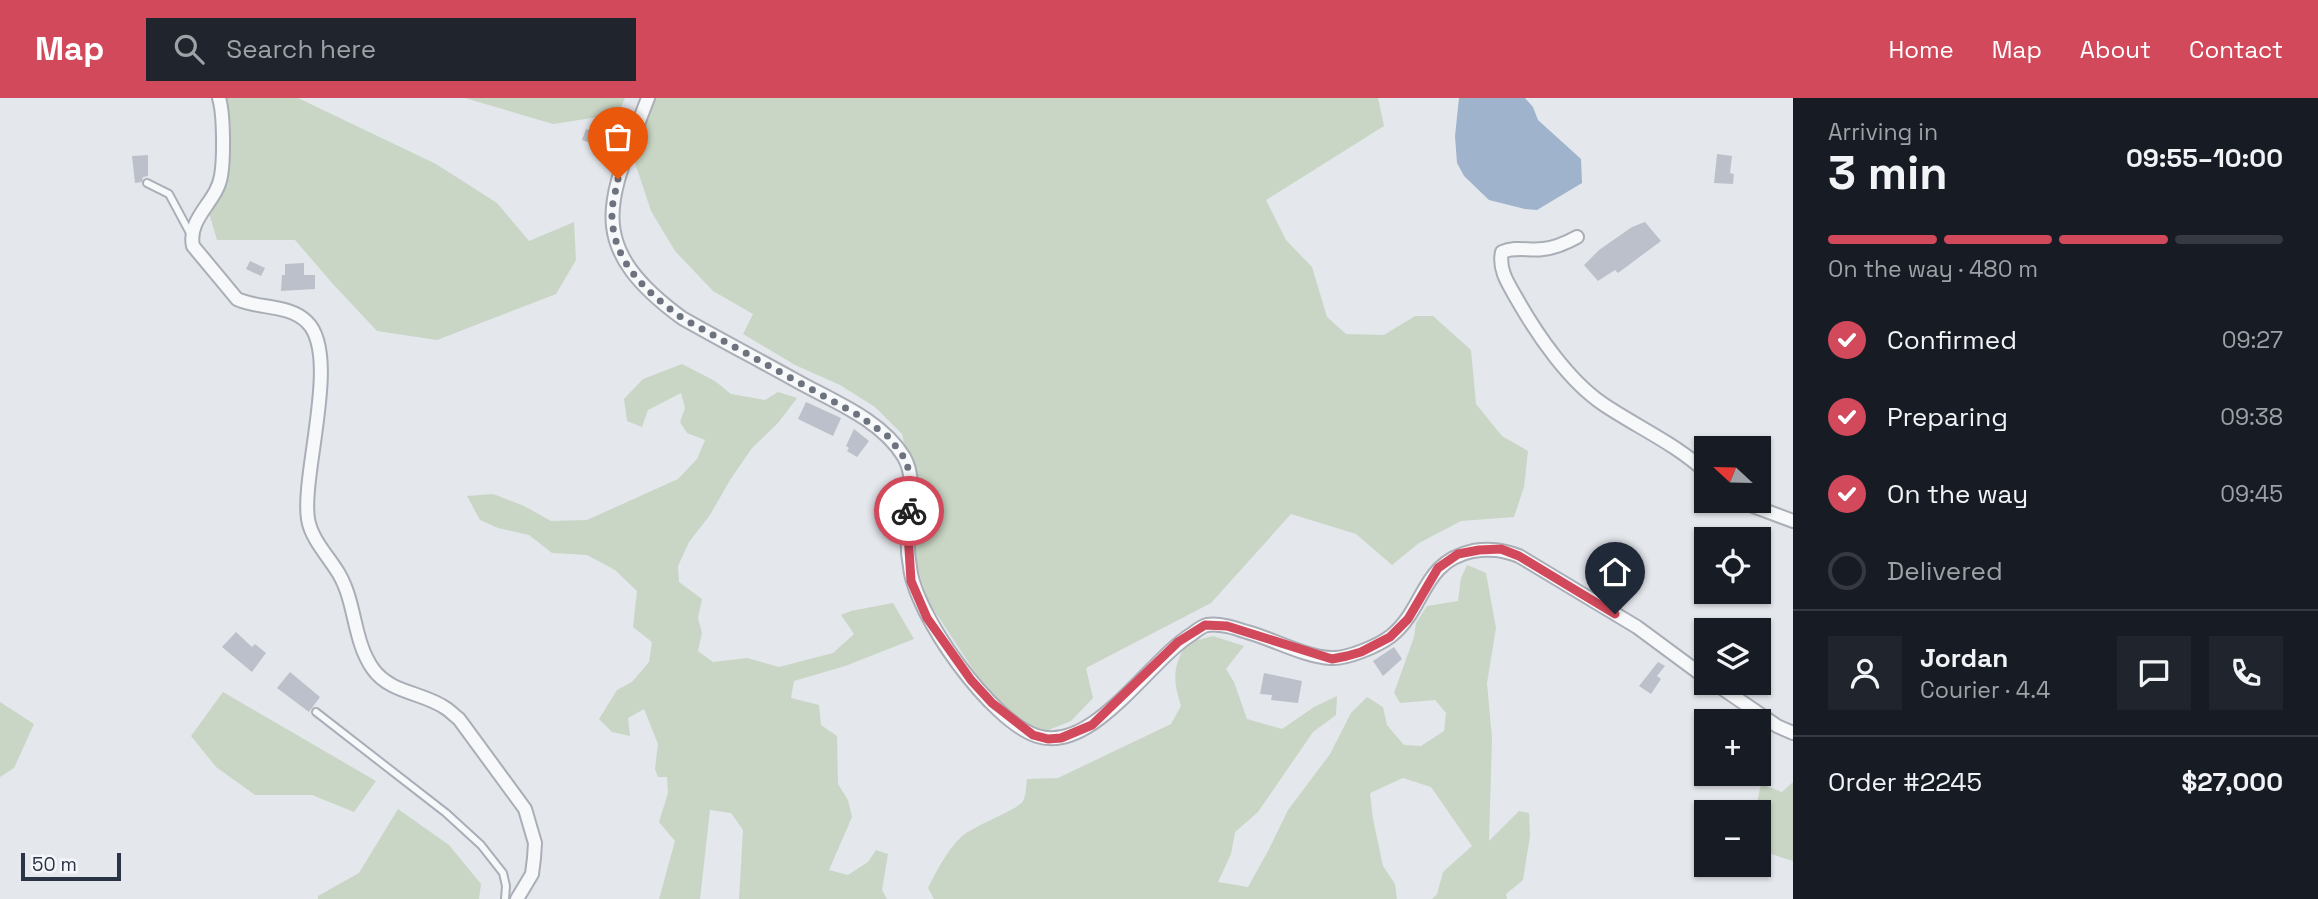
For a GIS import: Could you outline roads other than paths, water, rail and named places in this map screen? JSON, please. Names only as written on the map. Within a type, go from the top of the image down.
[{"type":"street","points":[[219,98],[222,125],[221,177],[212,200],[193,226],[193,246],[237,299],[294,314],[306,320],[319,340],[317,425],[307,498],[309,526],[344,586],[359,639],[373,669],[397,689],[445,707],[452,713],[471,734],[525,809],[535,843],[534,859],[531,874],[517,899]]},
{"type":"street","points":[[648,98],[618,179],[612,214],[614,234],[629,269],[657,299],[682,318],[858,415],[889,437],[905,459],[910,474],[909,564],[916,597],[927,618],[971,680],[992,703],[1033,735],[1048,739],[1061,738],[1092,725],[1178,642],[1205,625],[1227,626],[1332,659],[1361,652],[1390,637],[1408,619],[1438,568],[1458,554],[1479,550],[1501,549],[1519,556],[1637,628],[1694,669]]},
{"type":"street","points":[[1577,237],[1541,250],[1511,248],[1502,252],[1500,260],[1503,275],[1549,350],[1585,389],[1694,463]]},
{"type":"street","points":[[1770,513],[1793,522]]},
{"type":"street","points":[[1732,695],[1777,726],[1793,733]]},
{"type":"lane","points":[[147,183],[169,194],[191,237]]},
{"type":"lane","points":[[316,712],[446,813],[481,845],[503,873],[505,899]]},
{"type":"water","points":[[1459,98],[1525,98],[1533,107],[1538,120],[1581,159],[1582,183],[1537,210],[1489,200],[1464,176],[1457,163],[1455,136]]}]
